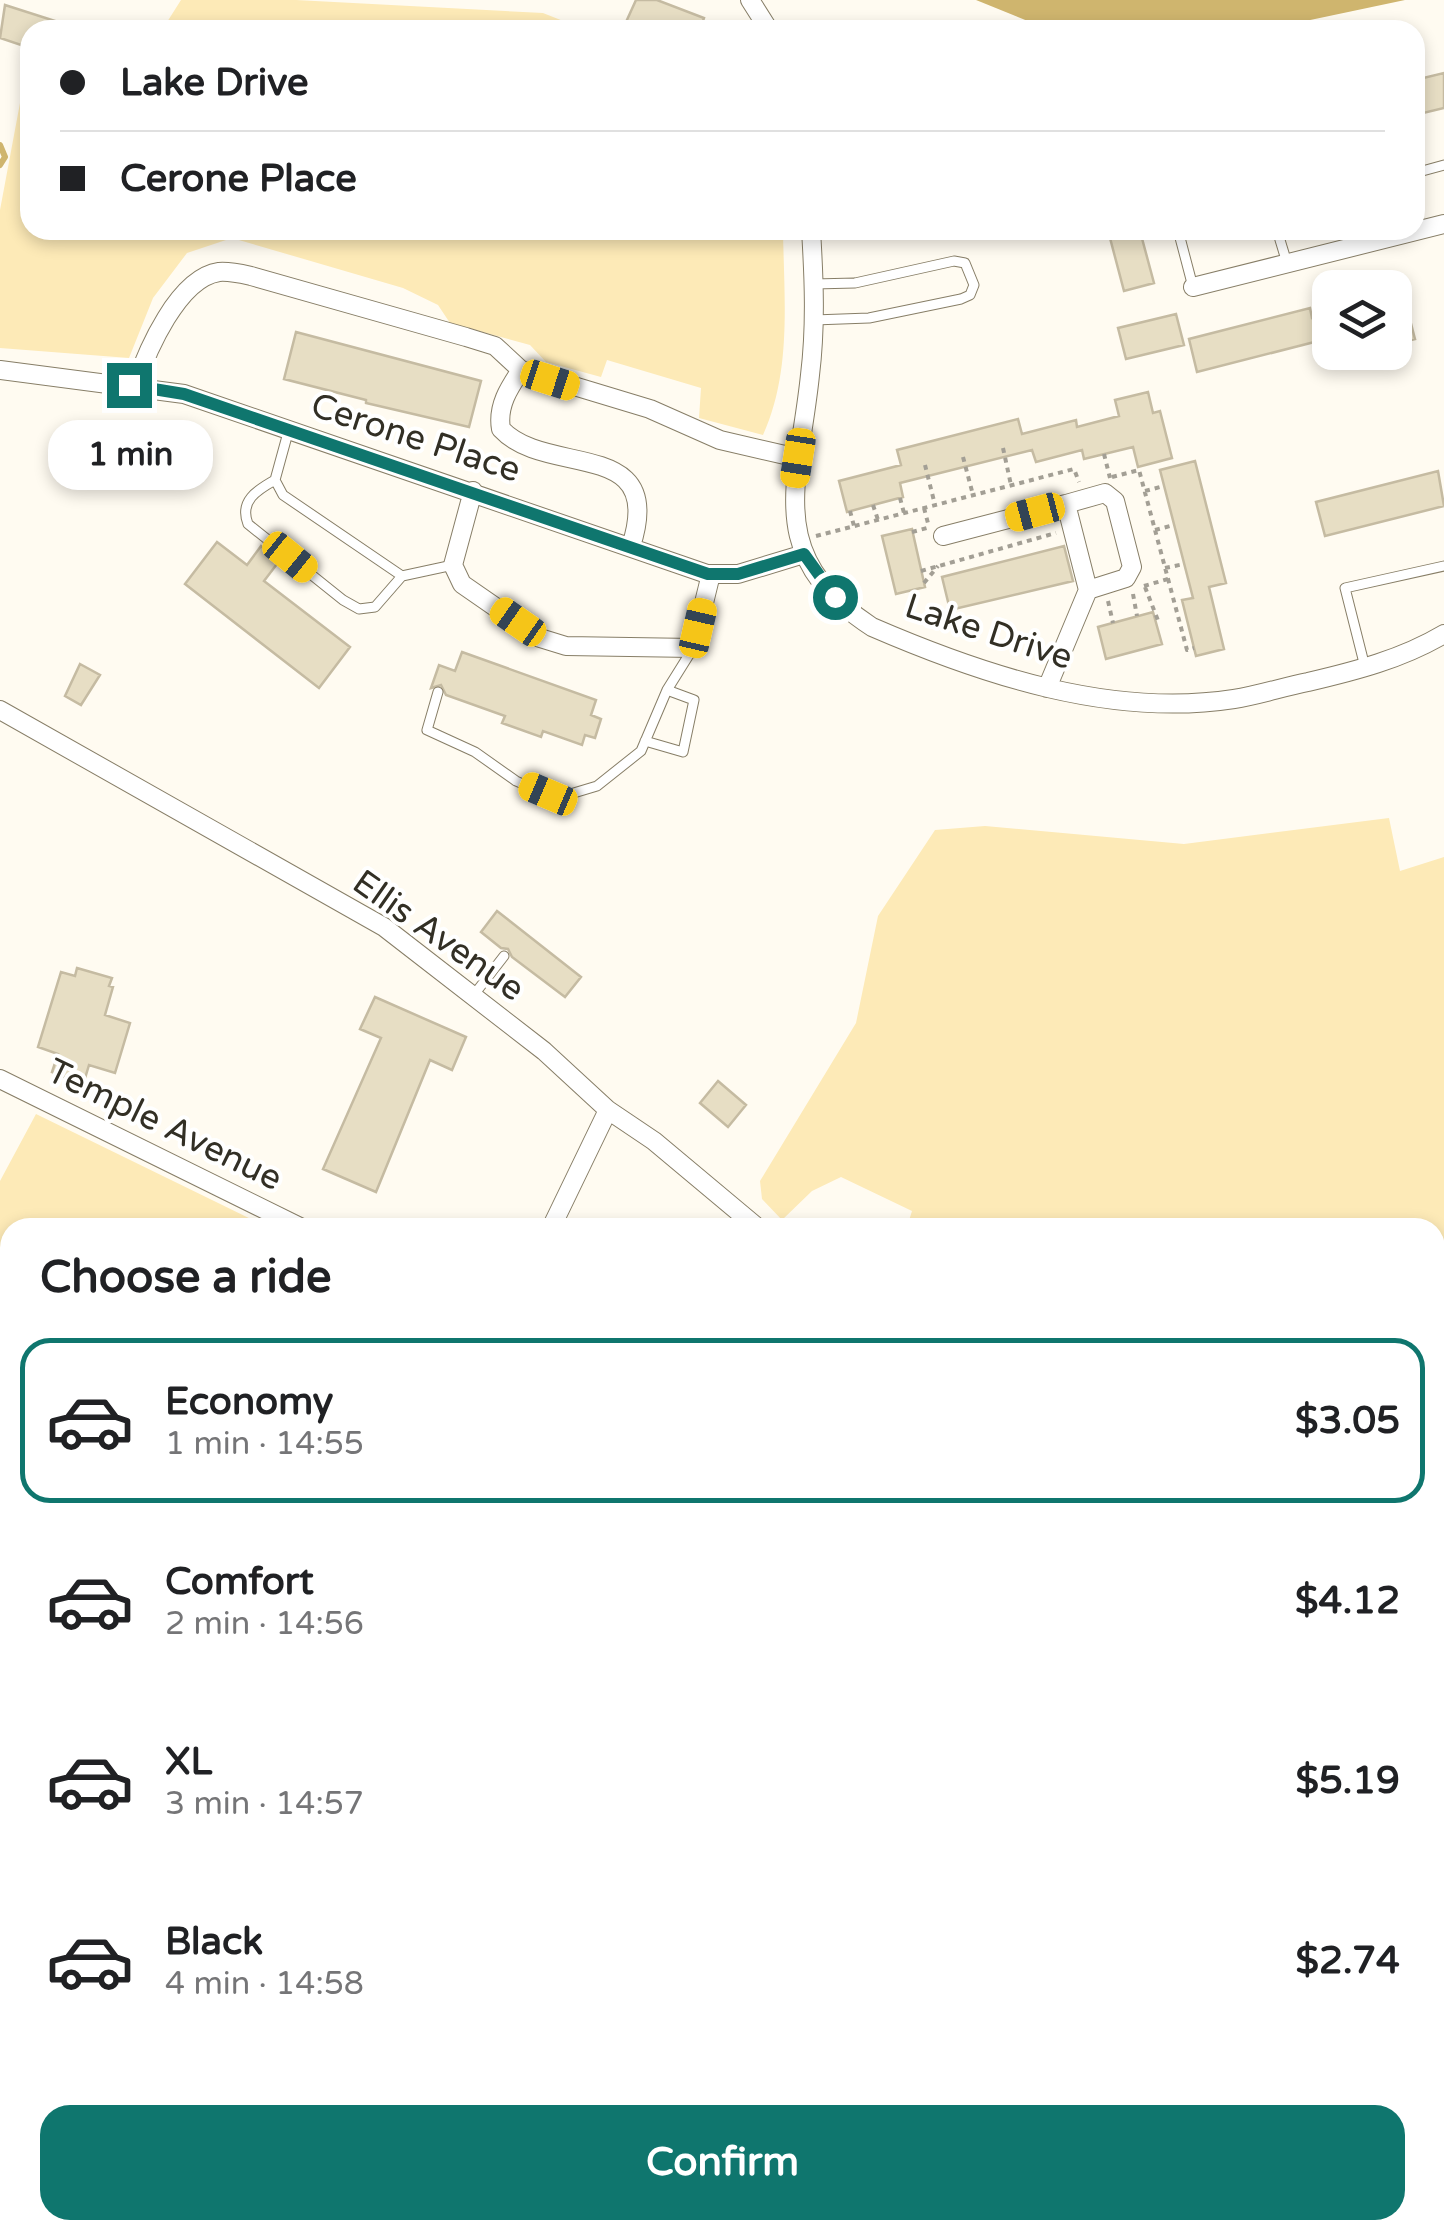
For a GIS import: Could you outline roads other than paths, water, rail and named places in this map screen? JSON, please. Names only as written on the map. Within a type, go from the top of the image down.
[{"type":"street","name":"Lake Drive","points":[[811,240],[814,320],[808,402],[793,486],[795,522],[820,582],[850,612],[872,627],[1047,688],[1164,702],[1232,699],[1365,667],[1444,634]]},
{"type":"street","points":[[1193,287],[1377,240]]},
{"type":"street","points":[[135,386],[146,354],[180,300],[200,279],[221,272],[252,276],[494,346],[521,370],[650,409],[720,440],[798,458]]},
{"type":"street","name":"Cerone Place","points":[[0,370],[184,394],[711,574],[738,574],[808,546]]},
{"type":"street","points":[[521,370],[504,398],[500,412],[502,429],[530,447],[565,454],[619,474],[631,484],[638,500],[639,522],[631,546]]},
{"type":"street","points":[[472,490],[453,565],[462,584],[540,638],[566,646],[693,648],[711,574]]},
{"type":"street","points":[[936,532],[1105,492],[1116,501],[1132,566],[1126,578],[1101,595],[1047,688]]},
{"type":"street","points":[[1066,504],[1072,528],[1101,595]]},
{"type":"street","name":"Ellis Avenue","points":[[0,710],[384,928],[544,1051],[608,1110],[654,1142],[746,1218]]},
{"type":"street","name":"Temple Avenue","points":[[0,1079],[282,1218]]},
{"type":"street","points":[[556,1218],[608,1110]]},
{"type":"lane","points":[[1181,240],[1193,287]]},
{"type":"lane","points":[[1280,240],[1287,264]]},
{"type":"lane","points":[[814,284],[855,283],[954,261],[965,262],[974,285],[962,299],[869,318],[814,320]]},
{"type":"lane","points":[[289,429],[275,480],[283,495],[402,576],[418,576],[453,565]]},
{"type":"lane","points":[[275,480],[254,492],[246,507],[248,524],[343,600],[359,609],[375,607],[402,576]]},
{"type":"lane","points":[[1365,667],[1344,588],[1444,566]]},
{"type":"lane","points":[[438,692],[427,730],[474,752],[516,781],[548,794],[567,795],[597,786],[641,752],[668,690],[693,648]]},
{"type":"lane","points":[[645,742],[683,752],[694,700],[668,690]]},
{"type":"lane","points":[[473,996],[504,956]]},
{"type":"waterway","points":[[0,145],[5,157],[0,165]]}]
